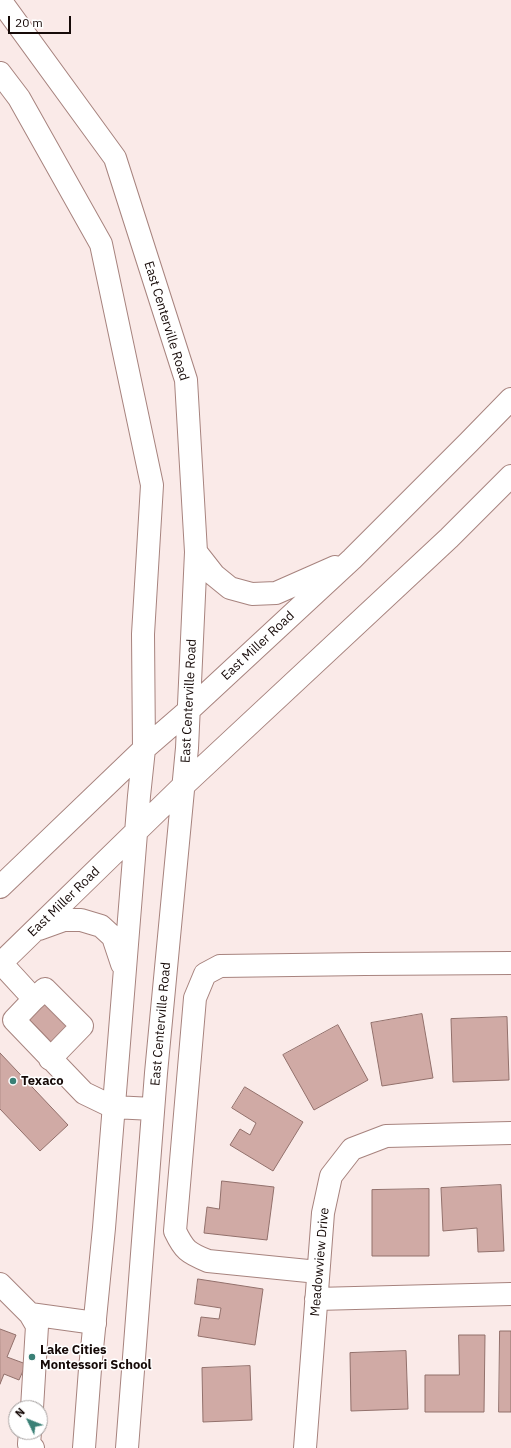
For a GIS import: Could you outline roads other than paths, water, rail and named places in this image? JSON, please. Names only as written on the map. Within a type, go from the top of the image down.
[{"type":"main road","name":"East Centerville Road","points":[[0,0],[115,158],[186,380],[196,552],[189,710],[184,785],[153,1109],[126,1448]]},
{"type":"main road","points":[[0,73],[19,98],[101,244],[152,485],[143,634],[144,749],[84,1448]]},
{"type":"main road","name":"East Miller Road","points":[[0,887],[144,749],[189,710],[352,559],[464,448],[511,399]]},
{"type":"main road","name":"East Miller Road","points":[[1,963],[184,785],[449,538],[511,476]]},
{"type":"main road","points":[[196,552],[214,575],[230,588],[252,594],[276,593],[352,559]]},
{"type":"main road","points":[[34,931],[64,920],[81,920],[101,926],[113,937],[125,972]]},
{"type":"main road","points":[[1,963],[34,999]]},
{"type":"main road","points":[[318,1272],[208,1261],[194,1256],[182,1245],[175,1230],[196,998],[206,974],[220,966],[511,963]]},
{"type":"main road","points":[[50,1059],[82,1026],[45,989],[14,1020],[50,1059],[84,1093],[113,1106],[153,1109]]},
{"type":"main road","name":"Meadowview Drive","points":[[305,1448],[322,1213],[331,1176],[352,1149],[386,1136],[511,1133]]},
{"type":"main road","points":[[0,1284],[30,1314],[37,1326],[32,1400]]},
{"type":"main road","points":[[316,1299],[511,1294]]},
{"type":"main road","points":[[30,1314],[95,1323]]},
{"type":"place","name":"Texaco","points":[[13,1081]]},
{"type":"place","name":"Lake Cities Montessori School","points":[[32,1357]]}]
